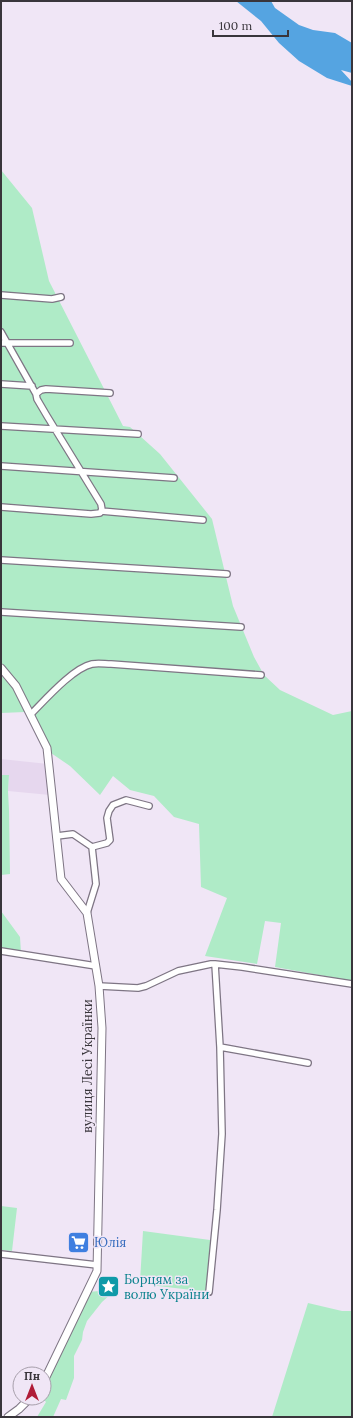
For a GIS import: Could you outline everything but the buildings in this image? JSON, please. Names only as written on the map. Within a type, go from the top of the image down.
[{"type":"street","points":[[1,295],[52,299],[61,297]]},
{"type":"street","points":[[1,332],[4,343],[32,386],[37,399],[101,504],[101,511]]},
{"type":"street","points":[[4,343],[70,344]]},
{"type":"street","points":[[1,384],[32,386]]},
{"type":"street","points":[[36,394],[41,390],[110,393]]},
{"type":"street","points":[[1,426],[57,431],[138,434]]},
{"type":"street","points":[[1,466],[174,478]]},
{"type":"street","points":[[1,507],[91,514],[97,514],[101,511],[203,520]]},
{"type":"street","points":[[1,560],[227,574]]},
{"type":"street","points":[[1,612],[240,627]]},
{"type":"street","points":[[31,714],[64,681],[92,664],[111,664],[261,675]]},
{"type":"street","name":"вулиця Лесі Українки","points":[[1,668],[16,686],[49,753],[61,879],[88,913],[99,986],[102,1028],[97,1271],[51,1366]]},
{"type":"street","points":[[57,836],[73,834],[92,847],[107,843],[110,840],[107,818],[113,805],[126,800],[149,806]]},
{"type":"street","points":[[88,913],[96,884],[92,847]]},
{"type":"street","points":[[1,951],[96,966]]},
{"type":"street","points":[[209,1292],[222,1137],[220,1047],[215,964]]},
{"type":"street","points":[[99,986],[138,988],[146,986],[178,971],[215,964],[352,984]]},
{"type":"street","points":[[220,1047],[308,1063]]},
{"type":"street","points":[[1,1254],[97,1265]]},
{"type":"street","points":[[8,1417],[22,1406]]},
{"type":"shaded area","points":[[1,759],[48,764],[50,795],[8,791],[9,776],[1,775]]},
{"type":"green space","points":[[1,170],[32,208],[49,281],[123,426],[130,427],[160,454],[212,519],[233,606],[254,657],[264,675],[280,690],[333,715],[352,711],[352,981],[275,967],[281,923],[265,921],[257,964],[205,956],[227,898],[201,887],[199,824],[174,817],[154,796],[130,790],[113,776],[100,795],[70,766],[51,753],[41,731],[1,668]]},
{"type":"green space","points":[[1,675],[14,689],[25,712],[1,713]]},
{"type":"green space","points":[[1,775],[9,775],[10,874],[1,875]]},
{"type":"green space","points":[[1,911],[20,937],[21,953],[1,950]]},
{"type":"green space","points":[[1,1206],[17,1208],[12,1251],[1,1250]]},
{"type":"green space","points":[[143,1231],[210,1240],[209,1292],[158,1286],[140,1282]]},
{"type":"green space","points":[[99,1291],[111,1294],[102,1302],[87,1321],[82,1340],[74,1356],[74,1378],[66,1400],[61,1399],[53,1417],[37,1417],[44,1406],[52,1406],[52,1370],[89,1292]]},
{"type":"green space","points":[[308,1303],[342,1311],[352,1311],[352,1417],[272,1417]]},
{"type":"water","points":[[236,1],[271,1],[275,8],[299,25],[313,30],[335,33],[352,43],[352,73],[341,70],[352,82],[352,86],[327,78],[299,61],[279,43],[261,21]]},
{"type":"place","name":"Юлія","points":[[79,1242]]},
{"type":"place","name":"Борцям за волю України","points":[[109,1286]]}]
